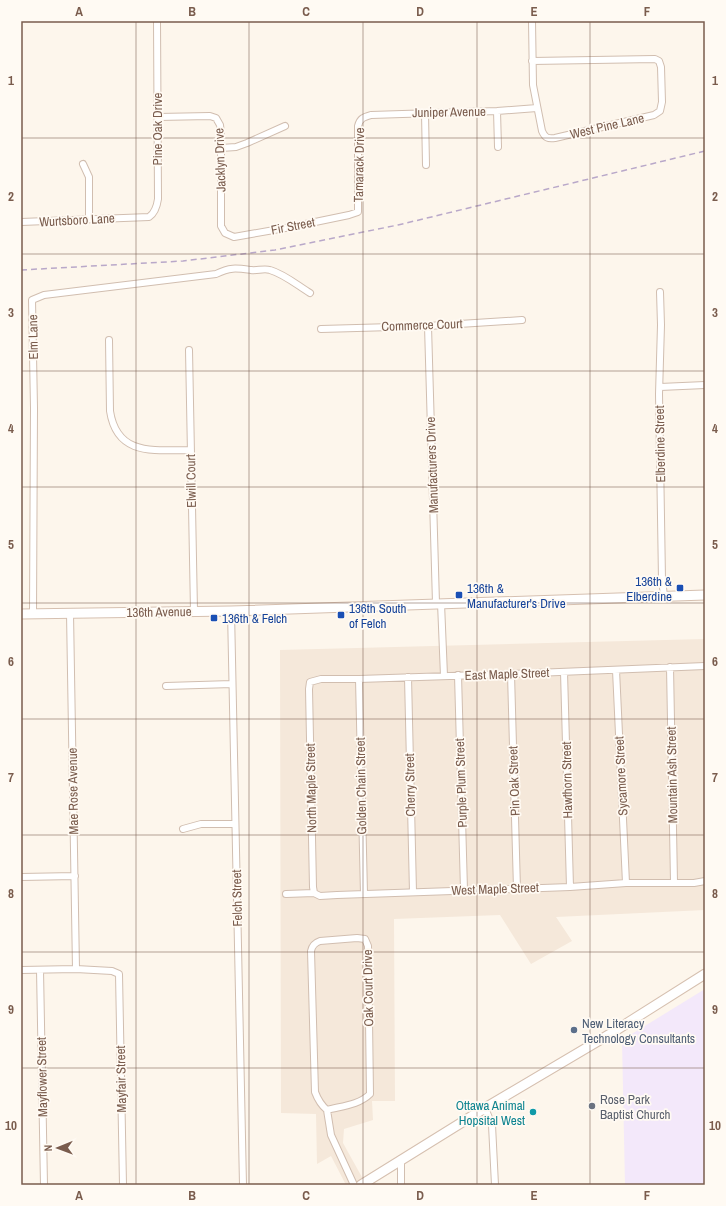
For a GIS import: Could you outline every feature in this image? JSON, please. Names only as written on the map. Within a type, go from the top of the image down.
[{"type":"street","name":"Pine Oak Drive","points":[[133,217],[149,217],[152,215],[157,206],[158,117],[156,21]]},
{"type":"street","points":[[532,21],[533,85],[537,108]]},
{"type":"street","name":"West Pine Lane","points":[[532,61],[649,58],[659,61],[661,67],[661,106],[660,111],[654,115],[548,139],[544,137],[537,108]]},
{"type":"street","name":"Juniper Avenue","points":[[362,118],[371,115],[497,111],[537,108]]},
{"type":"street","points":[[497,111],[498,147]]},
{"type":"street","points":[[425,113],[426,165]]},
{"type":"street","name":"Jacklyn Drive","points":[[158,117],[210,116],[216,118],[220,125],[221,226],[228,235]]},
{"type":"street","name":"Tamarack Drive","points":[[358,212],[358,126],[362,118]]},
{"type":"street","points":[[221,148],[242,145],[285,126]]},
{"type":"street","points":[[83,164],[89,177],[89,219]]},
{"type":"street","name":"Fir Street","points":[[228,235],[234,237],[291,227],[358,212]]},
{"type":"street","name":"Wurtsboro Lane","points":[[21,222],[133,217]]},
{"type":"street","name":"Elm Lane","points":[[33,614],[34,408],[32,300],[44,295],[216,274],[226,269],[235,267],[253,270],[268,270],[281,274],[310,293]]},
{"type":"street","name":"Elberdine Street","points":[[660,292],[662,579],[664,596]]},
{"type":"street","name":"Commerce Court","points":[[321,329],[428,326],[522,320]]},
{"type":"street","name":"Manufacturers Drive","points":[[428,326],[439,603],[444,676]]},
{"type":"street","points":[[109,340],[110,411],[118,433],[130,445],[144,449],[190,450]]},
{"type":"street","name":"Elwill Court","points":[[189,350],[194,611]]},
{"type":"street","points":[[660,387],[705,385]]},
{"type":"street","name":"136th Avenue","points":[[21,614],[231,610],[705,595]]},
{"type":"street","name":"Felch Street","points":[[231,610],[242,1185]]},
{"type":"street","name":"Mae Rose Avenue","points":[[70,613],[76,969]]},
{"type":"street","name":"East Maple Street","points":[[310,682],[321,679],[511,674],[705,666]]},
{"type":"street","name":"Mountain Ash Street","points":[[670,667],[674,882]]},
{"type":"street","name":"Sycamore Street","points":[[616,670],[626,883]]},
{"type":"street","name":"Hawthorn Street","points":[[564,672],[570,887]]},
{"type":"street","name":"Pin Oak Street","points":[[511,674],[517,889]]},
{"type":"street","name":"Purple Plum Street","points":[[458,675],[464,890]]},
{"type":"street","name":"Cherry Street","points":[[408,677],[413,892]]},
{"type":"street","name":"Golden Chain Street","points":[[359,679],[364,894]]},
{"type":"street","name":"North Maple Street","points":[[310,682],[314,893]]},
{"type":"street","points":[[166,686],[232,684]]},
{"type":"street","points":[[183,829],[201,824],[235,824]]},
{"type":"street","points":[[21,877],[74,876]]},
{"type":"street","name":"West Maple Street","points":[[286,894],[314,893],[320,896],[705,881]]},
{"type":"street","name":"Oak Court Drive","points":[[327,1110],[357,1103],[365,1099],[370,1094],[368,946],[365,940],[357,938],[320,941],[315,943],[311,951],[315,1092],[321,1105],[327,1110],[331,1135],[354,1185]]},
{"type":"street","points":[[21,970],[76,969]]},
{"type":"street","name":"Mayfair Street","points":[[76,969],[112,971],[119,974],[123,1185]]},
{"type":"street","name":"Mayflower Street","points":[[40,970],[44,1185]]},
{"type":"street","points":[[360,1185],[485,1108],[610,1034],[705,974]]},
{"type":"street","points":[[485,1108],[492,1125],[495,1185]]},
{"type":"street","points":[[401,1159],[401,1185]]},
{"type":"shaded area","points":[[705,639],[705,910],[556,917],[572,941],[531,964],[500,915],[394,919],[395,1101],[372,1101],[373,1120],[344,1129],[343,1143],[363,1179],[351,1185],[346,1185],[331,1156],[317,1164],[316,1114],[281,1113],[280,650]]},
{"type":"shaded area","points":[[705,989],[705,1185],[625,1185],[622,1040]]},
{"type":"railway","points":[[21,270],[183,261],[275,250],[398,225],[705,151]]},
{"type":"place","name":"136th & Elberdine","points":[[680,588]]},
{"type":"place","name":"136th & Manufacturer's Drive","points":[[459,595]]},
{"type":"place","name":"136th South of Felch","points":[[341,615]]},
{"type":"place","name":"136th & Felch","points":[[214,618]]},
{"type":"place","name":"New Literacy Technology Consultants","points":[[574,1030]]},
{"type":"place","name":"Rose Park Baptist Church","points":[[592,1106]]},
{"type":"place","name":"Ottawa Animal Hopsital West","points":[[533,1112]]}]
